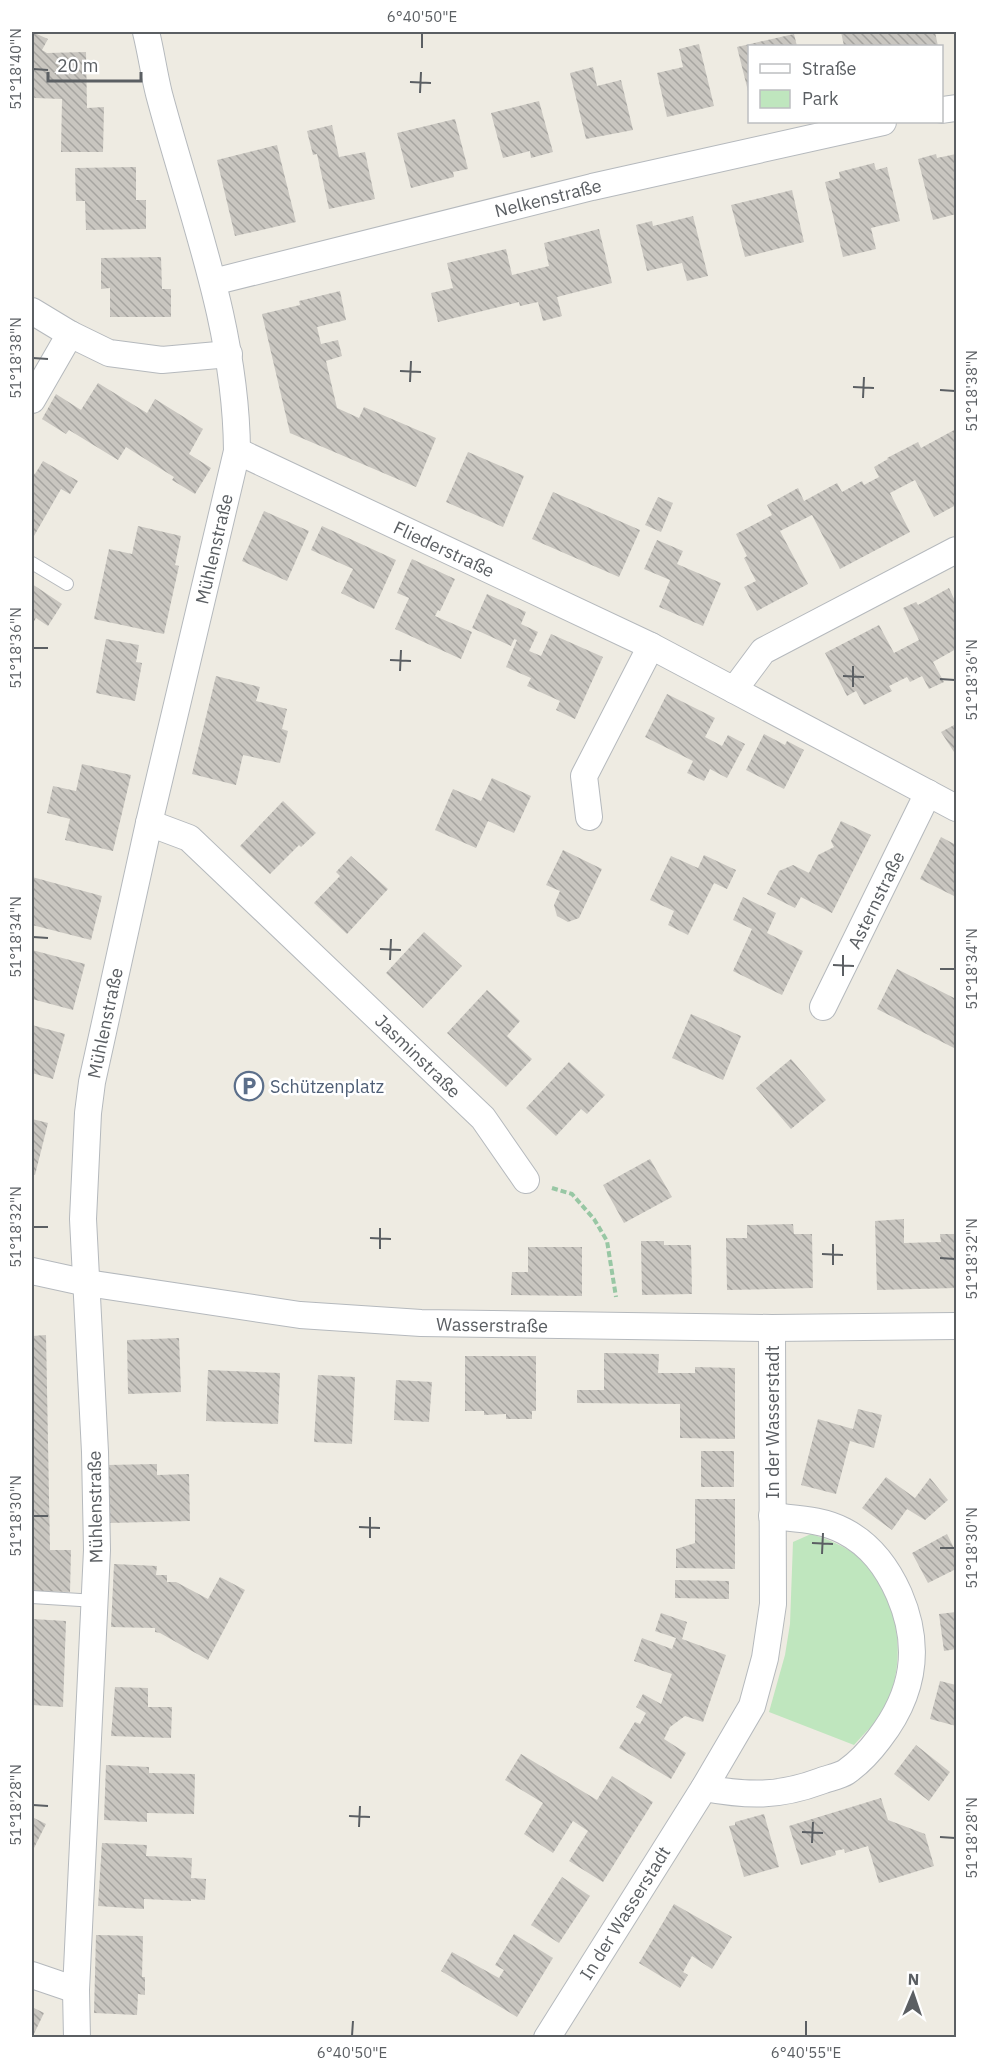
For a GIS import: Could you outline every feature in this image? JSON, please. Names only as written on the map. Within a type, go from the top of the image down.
[{"type":"street","name":"Mühlenstraße","points":[[77,2037],[76,1990],[97,1550],[95,1452],[83,1220],[88,1113],[92,1082],[149,823],[237,451],[237,410],[229,354],[213,282],[159,93],[146,32]]},
{"type":"street","name":"Nelkenstraße","points":[[213,282],[592,187],[880,123]]},
{"type":"street","points":[[32,311],[70,334],[110,352],[162,360],[229,354]]},
{"type":"street","points":[[32,400],[70,334]]},
{"type":"street","name":"Fliederstraße","points":[[237,451],[651,646],[734,690]]},
{"type":"street","points":[[957,550],[763,651],[734,690],[957,808]]},
{"type":"street","points":[[588,817],[584,776],[651,646]]},
{"type":"street","name":"Asternstraße","points":[[823,1007],[928,793]]},
{"type":"street","name":"Jasminstraße","points":[[149,823],[189,838],[483,1118],[526,1180]]},
{"type":"street","name":"Wasserstraße","points":[[32,1271],[87,1283],[300,1315],[421,1323],[617,1328],[957,1326]]},
{"type":"street","name":"In der Wasserstadt","points":[[547,2037],[704,1788],[752,1706],[765,1658],[773,1605],[772,1328]]},
{"type":"street","name":"In der Wasserstadt","points":[[704,1788],[739,1794],[762,1794],[801,1788],[845,1773],[870,1750],[894,1720],[909,1685],[913,1650],[908,1615],[891,1575],[873,1551],[843,1530],[820,1522],[772,1516]]},
{"type":"street","points":[[32,1975],[76,1990]]},
{"type":"lane","points":[[32,563],[67,584]]},
{"type":"lane","points":[[32,1597],[96,1601]]},
{"type":"path","points":[[526,1180],[572,1194],[594,1218],[607,1241],[617,1308],[617,1328]]},
{"type":"green space","points":[[811,1534],[831,1541],[855,1554],[874,1573],[884,1590],[896,1628],[897,1668],[893,1687],[880,1716],[854,1745],[769,1712],[785,1655],[790,1624],[793,1542]]},
{"type":"building","points":[[32,32],[48,39],[42,50],[47,53],[86,52],[87,108],[104,107],[103,152],[61,152],[62,99],[32,96]]},
{"type":"building","points":[[841,32],[935,32],[938,45],[844,45]]},
{"type":"building","points":[[794,34],[797,45],[748,45],[748,91],[737,47]]},
{"type":"building","points":[[699,44],[714,106],[667,117],[657,73],[683,67],[679,49]]},
{"type":"building","points":[[593,67],[597,86],[621,80],[633,130],[586,139],[570,73]]},
{"type":"building","points":[[539,101],[553,152],[531,158],[530,151],[503,158],[491,113]]},
{"type":"building","points":[[455,119],[468,169],[453,172],[454,177],[411,188],[397,133]]},
{"type":"building","points":[[332,125],[339,157],[365,152],[375,199],[329,209],[317,154],[313,155],[307,131]]},
{"type":"building","points":[[277,145],[296,222],[235,236],[217,160]]},
{"type":"building","points":[[936,154],[937,158],[956,154],[956,214],[933,220],[918,159]]},
{"type":"building","points":[[874,163],[876,170],[887,167],[900,221],[871,228],[876,249],[843,257],[825,182],[840,178],[839,172]]},
{"type":"building","points":[[136,167],[136,200],[146,200],[146,229],[86,230],[85,201],[76,201],[75,168]]},
{"type":"building","points":[[792,190],[804,242],[745,257],[731,205]]},
{"type":"building","points":[[693,216],[708,276],[687,281],[682,263],[647,271],[636,225],[652,221],[653,226]]},
{"type":"building","points":[[599,229],[612,283],[557,297],[562,316],[543,321],[538,302],[520,306],[519,302],[438,322],[431,293],[453,288],[447,263],[506,249],[512,275],[549,266],[544,243]]},
{"type":"building","points":[[161,257],[162,289],[171,289],[171,317],[110,317],[110,288],[101,289],[101,258]]},
{"type":"building","points":[[340,291],[346,320],[317,327],[321,344],[338,340],[342,356],[326,361],[337,408],[359,418],[364,407],[436,438],[416,487],[290,433],[262,314],[300,305],[299,301]]},
{"type":"building","points":[[98,383],[147,413],[155,399],[203,429],[189,454],[211,468],[195,494],[172,480],[174,477],[126,447],[118,460],[69,430],[66,434],[42,419],[56,394],[81,410]]},
{"type":"building","points":[[956,429],[956,505],[934,517],[915,480],[890,493],[910,532],[840,569],[812,515],[780,531],[808,584],[757,611],[744,587],[756,581],[744,558],[747,556],[736,534],[772,515],[767,505],[798,488],[804,501],[837,483],[842,492],[862,481],[864,485],[879,477],[874,467],[887,458],[918,442],[921,448]]},
{"type":"building","points":[[468,452],[524,476],[503,527],[446,502]]},
{"type":"building","points":[[43,461],[78,481],[70,494],[61,489],[34,536],[32,534],[32,472],[35,474]]},
{"type":"building","points":[[553,492],[640,530],[619,577],[532,539]]},
{"type":"building","points":[[658,497],[673,503],[661,532],[645,525]]},
{"type":"building","points":[[264,511],[309,531],[287,581],[242,561]]},
{"type":"building","points":[[138,526],[181,536],[175,565],[179,566],[164,634],[94,619],[109,549],[132,554]]},
{"type":"building","points":[[322,526],[396,560],[374,609],[341,593],[353,569],[311,550]]},
{"type":"building","points":[[657,540],[683,551],[677,564],[721,583],[703,626],[659,607],[670,580],[644,569]]},
{"type":"building","points":[[412,559],[455,579],[440,611],[438,610],[435,616],[472,632],[461,659],[395,629],[409,598],[397,593]]},
{"type":"building","points":[[32,584],[62,604],[48,626],[36,618],[32,625]]},
{"type":"building","points":[[949,588],[956,603],[956,649],[933,662],[944,682],[929,689],[922,676],[910,682],[907,677],[889,686],[892,691],[864,705],[856,691],[847,696],[825,653],[879,625],[894,653],[919,640],[903,608],[916,602],[918,605]]},
{"type":"building","points":[[487,594],[526,612],[521,624],[538,632],[529,651],[541,656],[551,634],[603,657],[575,719],[556,710],[560,701],[527,686],[531,678],[506,667],[517,640],[514,639],[511,646],[472,628]]},
{"type":"building","points":[[106,639],[139,645],[136,662],[142,663],[135,701],[96,693]]},
{"type":"building","points":[[216,676],[260,687],[256,701],[287,709],[282,729],[288,731],[280,763],[243,755],[236,785],[192,774]]},
{"type":"building","points":[[667,694],[715,718],[705,737],[722,746],[728,735],[745,744],[727,778],[710,769],[704,781],[687,773],[693,761],[645,737]]},
{"type":"building","points":[[956,724],[956,755],[941,732]]},
{"type":"building","points":[[764,734],[785,745],[787,741],[804,750],[784,789],[746,770]]},
{"type":"building","points":[[82,764],[131,775],[113,851],[65,840],[70,819],[47,813],[53,786],[76,791]]},
{"type":"building","points":[[492,778],[531,796],[514,833],[488,821],[476,848],[435,830],[453,789],[481,801]]},
{"type":"building","points":[[283,801],[316,833],[301,847],[299,845],[270,874],[240,846]]},
{"type":"building","points":[[841,821],[871,835],[832,913],[801,897],[795,908],[767,894],[779,871],[793,865],[809,873],[818,855],[834,847],[831,841]]},
{"type":"building","points":[[941,837],[956,845],[956,897],[920,879]]},
{"type":"building","points":[[563,850],[602,869],[579,918],[568,922],[557,916],[554,905],[560,891],[546,885]]},
{"type":"building","points":[[704,855],[736,870],[727,889],[714,883],[688,935],[668,925],[674,911],[650,900],[671,856],[698,868]]},
{"type":"building","points":[[351,856],[388,889],[347,934],[314,903],[340,876],[336,872]]},
{"type":"building","points":[[32,877],[102,896],[91,940],[32,925]]},
{"type":"building","points":[[743,897],[776,913],[767,933],[803,951],[782,995],[733,971],[752,929],[733,920]]},
{"type":"building","points":[[424,932],[462,966],[423,1008],[386,973]]},
{"type":"building","points":[[32,950],[85,964],[73,1010],[32,999]]},
{"type":"building","points":[[897,969],[956,999],[956,1049],[877,1009]]},
{"type":"building","points":[[487,990],[520,1021],[507,1036],[532,1059],[506,1087],[447,1033]]},
{"type":"building","points":[[691,1014],[741,1036],[723,1080],[672,1058]]},
{"type":"building","points":[[32,1025],[65,1034],[53,1079],[32,1073]]},
{"type":"building","points":[[791,1059],[826,1100],[791,1129],[756,1088]]},
{"type":"building","points":[[569,1062],[605,1095],[587,1114],[581,1109],[556,1136],[526,1108]]},
{"type":"building","points":[[32,1119],[48,1123],[35,1175],[32,1174]]},
{"type":"building","points":[[650,1159],[672,1197],[624,1223],[603,1185]]},
{"type":"building","points":[[904,1219],[904,1243],[941,1242],[940,1234],[956,1234],[956,1288],[877,1290],[875,1221]]},
{"type":"building","points":[[793,1224],[794,1234],[812,1234],[813,1288],[727,1290],[726,1238],[747,1238],[747,1225]]},
{"type":"building","points":[[641,1241],[664,1241],[664,1245],[691,1245],[692,1294],[642,1295]]},
{"type":"building","points":[[528,1247],[582,1247],[582,1296],[511,1295],[512,1272],[528,1272]]},
{"type":"building","points":[[46,1335],[50,1550],[71,1550],[70,1592],[32,1591],[32,1336]]},
{"type":"building","points":[[179,1338],[181,1392],[128,1394],[127,1340]]},
{"type":"building","points":[[604,1353],[659,1354],[658,1373],[695,1373],[695,1367],[735,1368],[735,1439],[680,1438],[680,1404],[577,1403],[577,1390],[604,1390]]},
{"type":"building","points":[[465,1356],[536,1356],[536,1411],[532,1411],[532,1419],[506,1419],[506,1414],[484,1415],[484,1411],[465,1411]]},
{"type":"building","points":[[208,1370],[280,1373],[278,1424],[206,1421]]},
{"type":"building","points":[[318,1375],[355,1377],[352,1444],[314,1442]]},
{"type":"building","points":[[396,1380],[432,1382],[429,1422],[394,1420]]},
{"type":"building","points":[[858,1409],[882,1415],[874,1448],[850,1441],[836,1494],[801,1485],[818,1419],[853,1429]]},
{"type":"building","points":[[701,1451],[734,1451],[734,1487],[701,1487]]},
{"type":"building","points":[[157,1464],[157,1475],[189,1474],[190,1521],[108,1523],[107,1465]]},
{"type":"building","points":[[886,1477],[915,1498],[930,1478],[948,1500],[925,1520],[907,1509],[892,1530],[862,1508]]},
{"type":"building","points":[[695,1499],[735,1499],[735,1569],[676,1568],[676,1549],[695,1543]]},
{"type":"building","points":[[947,1534],[956,1552],[956,1569],[928,1583],[912,1553]]},
{"type":"building","points":[[114,1564],[157,1566],[156,1575],[167,1575],[167,1582],[176,1582],[208,1599],[220,1577],[245,1590],[208,1660],[155,1632],[155,1628],[111,1627]]},
{"type":"building","points":[[675,1580],[729,1581],[729,1599],[675,1598]]},
{"type":"building","points":[[956,1612],[956,1649],[944,1651],[939,1614]]},
{"type":"building","points":[[661,1613],[687,1622],[682,1639],[726,1655],[703,1722],[685,1716],[670,1727],[664,1739],[686,1753],[671,1779],[619,1748],[635,1722],[640,1724],[646,1713],[636,1707],[643,1694],[661,1704],[672,1674],[634,1661],[642,1638],[672,1649],[676,1638],[655,1631]]},
{"type":"building","points":[[32,1619],[66,1621],[63,1707],[32,1705]]},
{"type":"building","points":[[940,1681],[956,1685],[956,1726],[930,1719]]},
{"type":"building","points":[[115,1687],[148,1688],[148,1707],[172,1707],[171,1738],[111,1736]]},
{"type":"building","points":[[916,1745],[950,1772],[929,1801],[894,1774]]},
{"type":"building","points":[[521,1754],[597,1800],[612,1776],[653,1802],[603,1882],[569,1861],[588,1831],[573,1821],[553,1853],[524,1834],[543,1803],[505,1780]]},
{"type":"building","points":[[106,1765],[149,1767],[149,1773],[195,1774],[194,1814],[147,1813],[147,1822],[104,1820]]},
{"type":"building","points":[[881,1798],[888,1820],[925,1834],[934,1866],[879,1883],[868,1846],[845,1853],[844,1849],[835,1851],[836,1855],[801,1865],[789,1826]]},
{"type":"building","points":[[764,1814],[779,1867],[744,1877],[729,1826],[735,1825],[735,1822]]},
{"type":"building","points":[[32,1817],[46,1824],[32,1852]]},
{"type":"building","points":[[102,1843],[147,1845],[146,1856],[192,1858],[191,1878],[206,1879],[205,1900],[144,1899],[144,1909],[98,1906]]},
{"type":"building","points":[[562,1877],[590,1896],[559,1943],[531,1925]]},
{"type":"building","points":[[674,1904],[732,1937],[712,1969],[692,1956],[683,1972],[688,1975],[680,1988],[639,1963]]},
{"type":"building","points":[[514,1934],[553,1958],[517,2017],[441,1971],[452,1952],[499,1978],[504,1970],[495,1965]]},
{"type":"building","points":[[96,1935],[143,1936],[142,1977],[145,1977],[145,1995],[138,1994],[137,2015],[94,2013]]},
{"type":"building","points":[[32,2007],[44,2013],[32,2038]]},
{"type":"place","name":"Schützenplatz","points":[[249,1086]]}]
